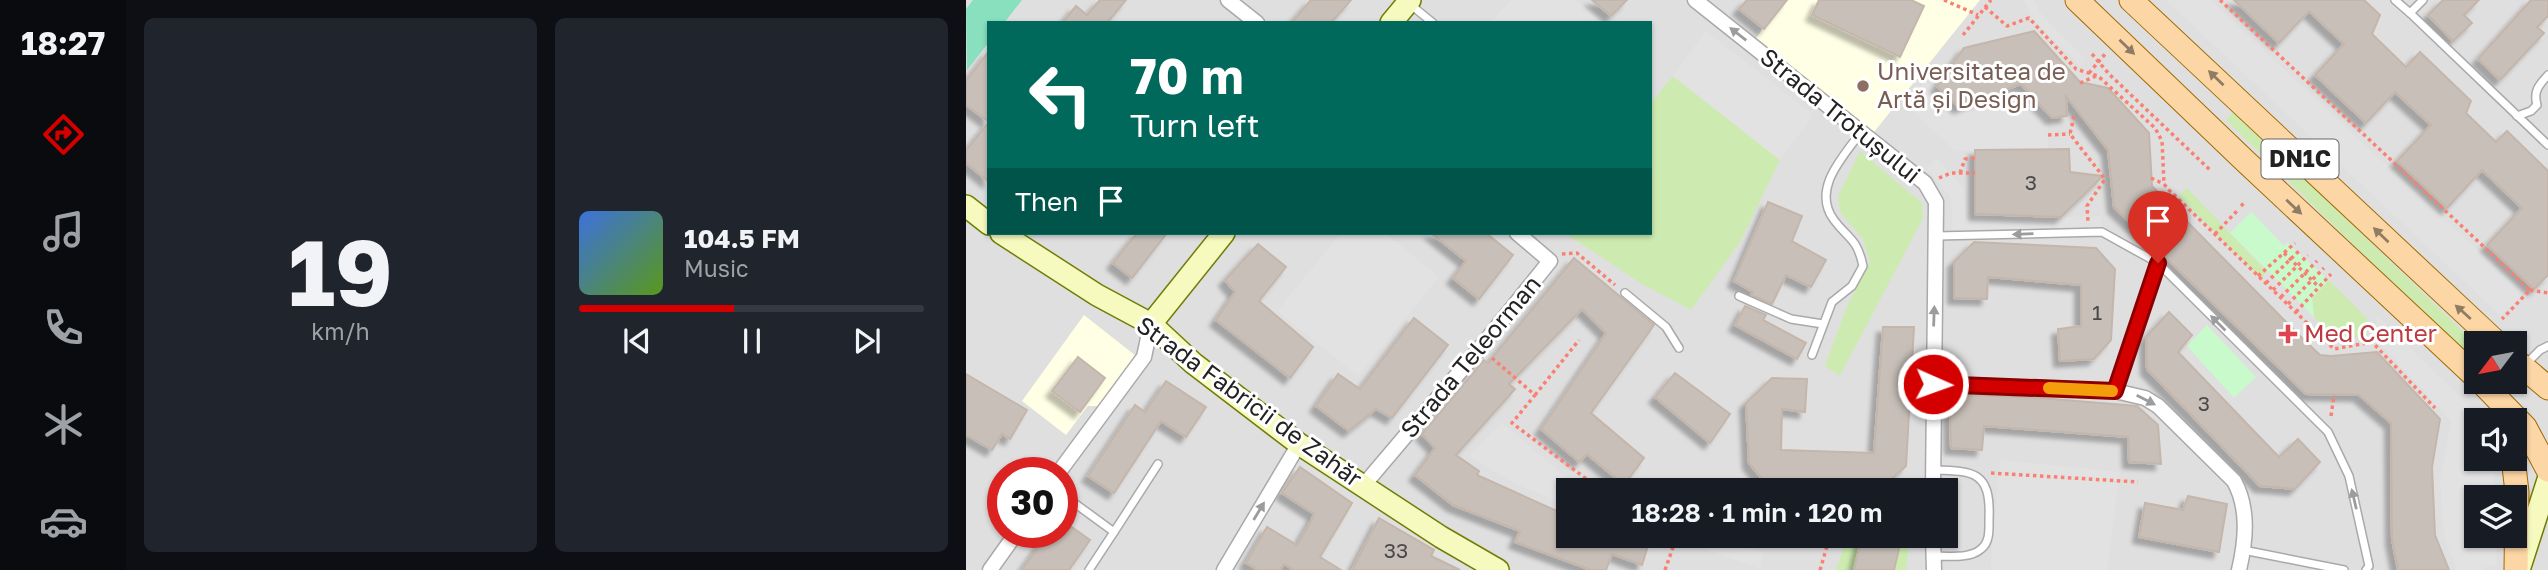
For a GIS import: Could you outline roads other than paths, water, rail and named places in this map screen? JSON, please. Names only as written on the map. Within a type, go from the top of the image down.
[{"type":"main road","name":"DN1C","points":[[2077,0],[2464,365]]},
{"type":"main road","name":"DN1C","points":[[2132,0],[2496,331]]},
{"type":"main road","points":[[2527,370],[2548,388]]},
{"type":"main road","name":"DN1C","points":[[2493,394],[2525,427],[2548,470]]},
{"type":"main road","points":[[2515,471],[2517,570]]},
{"type":"main road","points":[[2548,479],[2548,487]]},
{"type":"street","points":[[1228,0],[1254,21]]},
{"type":"street","name":"Strada Trotușului","points":[[1695,0],[1925,184],[1936,202],[1933,478]]},
{"type":"street","points":[[1393,21],[1409,1]]},
{"type":"street","points":[[966,206],[987,222]]},
{"type":"street","name":"Strada Fabricii de Zahăr","points":[[1004,235],[1097,295],[1152,324],[1193,363],[1299,444],[1441,537],[1498,570]]},
{"type":"street","points":[[1070,457],[1144,357],[1152,324],[1222,235]]},
{"type":"street","name":"Strada Teleorman","points":[[1363,486],[1550,261],[1519,235]]},
{"type":"street","points":[[1933,384],[2115,391],[2144,398],[2158,406],[2234,481],[2241,494],[2245,509],[2244,550],[2239,570]]},
{"type":"street","points":[[1224,570],[1299,444]]},
{"type":"street","points":[[2517,570],[2548,479]]},
{"type":"street","points":[[990,570],[1006,548]]},
{"type":"lane","points":[[2395,0],[2548,145]]},
{"type":"lane","points":[[2410,13],[2423,0]]},
{"type":"lane","points":[[1409,1],[1431,21]]},
{"type":"lane","points":[[2517,116],[2531,111],[2537,105],[2537,87],[2548,75]]},
{"type":"lane","points":[[1812,355],[1832,302],[1852,286],[1863,266],[1858,246],[1833,219],[1826,197],[1831,172],[1862,132]]},
{"type":"lane","points":[[1937,236],[2102,232],[2158,263],[2328,432],[2349,477],[2368,568]]},
{"type":"lane","points":[[2115,391],[2158,263]]},
{"type":"lane","points":[[1625,293],[1666,327],[1679,348]]},
{"type":"lane","points":[[1739,296],[1791,319],[1824,324]]},
{"type":"lane","points":[[2527,358],[2548,346]]},
{"type":"lane","points":[[1088,570],[1158,464]]},
{"type":"lane","points":[[1933,470],[1968,471],[1982,482],[1990,496],[1989,539],[1982,549],[1971,555],[1934,563]]},
{"type":"lane","points":[[1078,506],[1114,532]]},
{"type":"lane","points":[[2244,550],[2344,570]]},
{"type":"place","name":"Universitatea de Artă și Design","points":[[1863,86]]},
{"type":"place","name":"Med Center","points":[[2288,334]]}]
